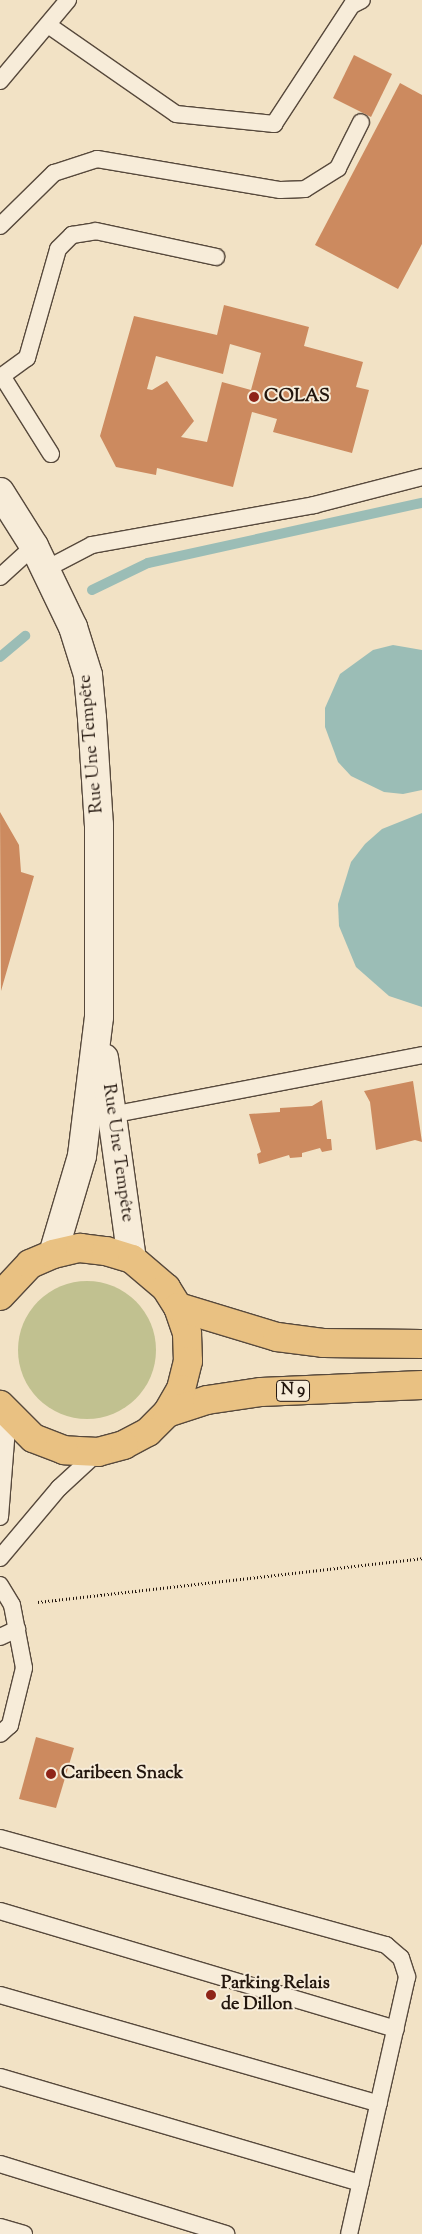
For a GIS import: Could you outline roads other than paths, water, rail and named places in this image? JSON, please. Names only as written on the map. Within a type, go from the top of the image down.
[{"type":"main road","points":[[4,1285],[30,1264],[53,1254],[80,1248],[106,1251],[132,1259],[166,1288],[178,1307],[187,1333],[188,1362],[181,1388],[167,1413],[148,1432],[124,1445],[98,1452],[64,1450],[33,1438],[4,1411]]},
{"type":"main road","points":[[178,1307],[277,1337],[323,1343],[422,1344]]},
{"type":"main road","name":"N 9","points":[[167,1413],[208,1400],[261,1392],[422,1385]]},
{"type":"street","name":"Rue Une Tempête","points":[[0,492],[40,558],[73,627],[88,674],[99,825],[99,1017],[82,1156],[53,1254]]},
{"type":"street","name":"Rue Une Tempête","points":[[99,1017],[132,1259]]},
{"type":"lane","points":[[0,81],[68,0]]},
{"type":"lane","points":[[48,25],[176,114],[274,124],[352,5],[362,0]]},
{"type":"lane","points":[[0,226],[54,173],[97,159],[280,190],[305,189],[338,168],[360,122]]},
{"type":"lane","points":[[51,454],[1,376],[27,358],[50,271],[58,249],[72,235],[96,231],[216,257]]},
{"type":"lane","points":[[0,577],[40,558],[92,545],[314,505],[422,477]]},
{"type":"lane","points":[[111,1115],[422,1055]]},
{"type":"lane","points":[[0,1517],[4,1411]]},
{"type":"lane","points":[[0,1558],[59,1488],[98,1452]]},
{"type":"lane","points":[[0,1586],[12,1605],[24,1668],[10,1725],[0,1734]]},
{"type":"lane","points":[[0,1637],[17,1629]]},
{"type":"lane","points":[[0,1838],[386,1946],[401,1958],[407,1977],[349,2234]]},
{"type":"lane","points":[[0,1911],[396,2029]]},
{"type":"lane","points":[[0,1994],[379,2104]]},
{"type":"lane","points":[[0,2077],[360,2183]]},
{"type":"lane","points":[[0,2164],[226,2234]]},
{"type":"lane","points":[[0,2227],[24,2234]]},
{"type":"water","points":[[393,645],[422,650],[422,790],[403,794],[384,792],[351,776],[338,762],[325,727],[325,708],[340,674],[373,650]]},
{"type":"water","points":[[422,813],[422,1007],[389,996],[356,967],[339,926],[338,904],[351,862],[365,844],[382,829]]},
{"type":"waterway","points":[[92,590],[148,563],[422,503]]},
{"type":"waterway","points":[[0,657],[25,636]]},
{"type":"place","name":"COLAS","points":[[254,397]]},
{"type":"place","name":"Caribeen Snack","points":[[51,1774]]},
{"type":"place","name":"Parking Relais de Dillon","points":[[211,1995]]}]
